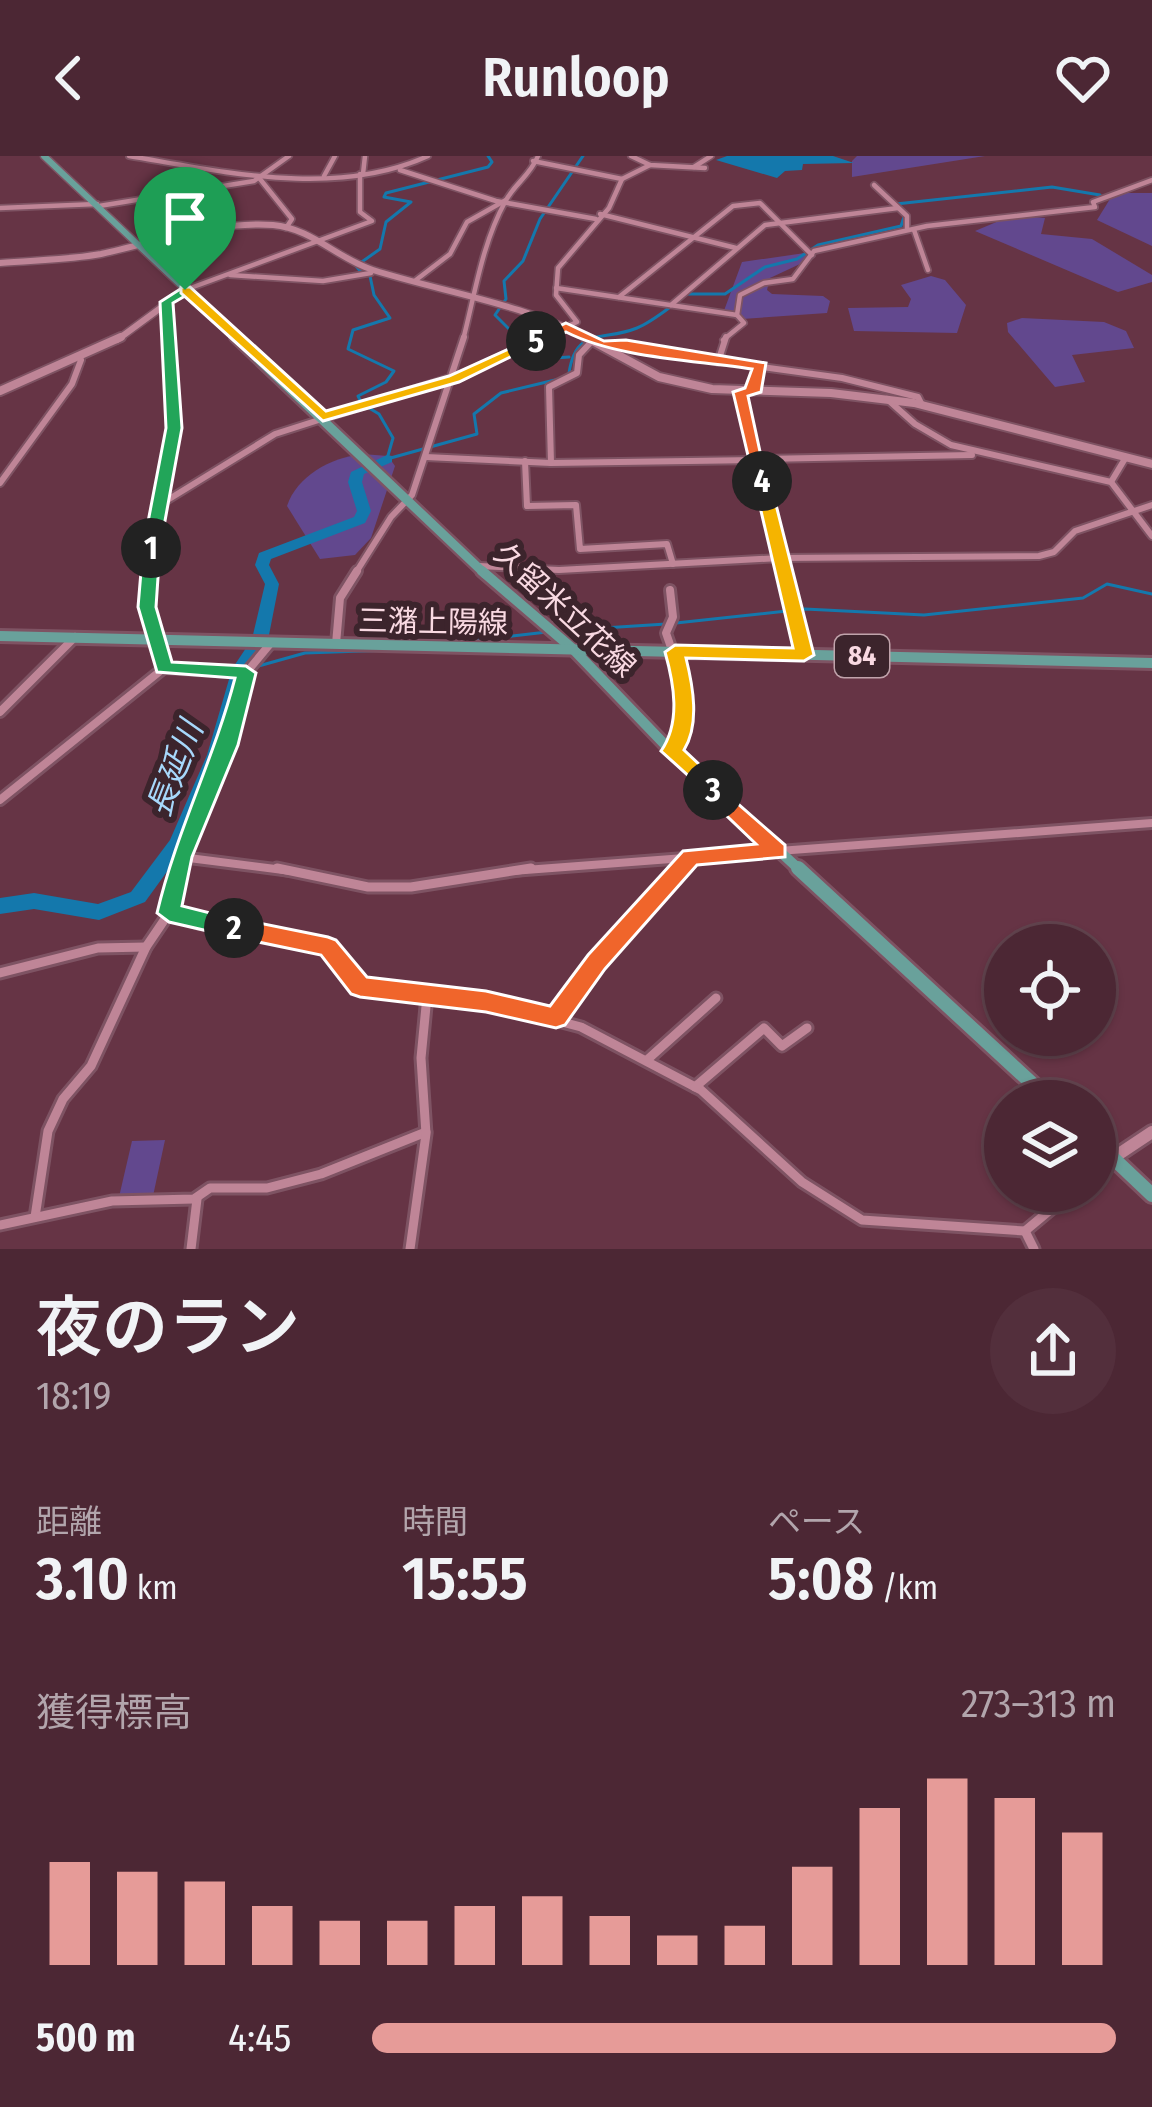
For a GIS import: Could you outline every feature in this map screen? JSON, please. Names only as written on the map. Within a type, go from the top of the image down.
[{"type":"main road","name":"久留米立花線","points":[[44,156],[478,566],[573,649],[671,751],[1028,1080]]},
{"type":"main road","name":"三潴上陽線","points":[[0,636],[1152,663]]},
{"type":"main road","points":[[1116,1161],[1152,1196]]},
{"type":"street","points":[[129,156],[260,178],[292,219],[286,227]]},
{"type":"street","points":[[184,162],[192,156]]},
{"type":"street","points":[[260,178],[289,156]]},
{"type":"street","points":[[324,176],[335,156]]},
{"type":"street","points":[[0,391],[112,344],[185,290],[372,221],[360,212],[365,156]]},
{"type":"street","points":[[0,208],[98,205],[260,178],[399,170],[428,156]]},
{"type":"street","points":[[631,156],[650,166],[705,168]]},
{"type":"street","points":[[693,168],[711,156]]},
{"type":"street","points":[[416,280],[450,254],[467,222],[507,200],[529,177],[536,158],[622,179],[650,166]]},
{"type":"street","points":[[399,170],[431,184],[529,209],[598,217],[738,248]]},
{"type":"street","points":[[160,505],[274,434],[454,378],[577,322],[560,303],[558,268],[609,208],[622,179]]},
{"type":"street","points":[[737,315],[740,295],[764,283],[793,279],[818,250],[911,230],[1095,207],[1093,202],[1152,180]]},
{"type":"street","points":[[874,185],[907,216],[904,227],[911,230]]},
{"type":"street","points":[[336,644],[340,598],[409,496],[426,457],[454,378],[488,239],[507,200]]},
{"type":"street","points":[[619,297],[733,206],[760,203],[812,255]]},
{"type":"street","points":[[345,206],[361,204]]},
{"type":"street","points":[[45,216],[50,208]]},
{"type":"street","points":[[670,305],[765,225],[898,208]]},
{"type":"street","points":[[0,263],[71,258],[229,226],[286,227],[369,269],[477,297],[566,327],[658,377],[740,392],[886,398],[1152,464]]},
{"type":"street","points":[[911,230],[928,270]]},
{"type":"street","points":[[223,274],[323,281],[371,273]]},
{"type":"street","points":[[556,288],[737,315],[744,323],[722,341],[718,362]]},
{"type":"street","points":[[164,668],[147,607],[174,428],[166,302]]},
{"type":"street","points":[[593,340],[870,381],[918,397],[922,405]]},
{"type":"street","points":[[551,463],[549,386],[571,381],[579,369],[579,355],[593,340]]},
{"type":"street","points":[[0,483],[32,448],[46,416],[76,383],[81,360]]},
{"type":"street","points":[[754,392],[752,383],[761,366]]},
{"type":"street","points":[[740,392],[804,655]]},
{"type":"street","points":[[886,398],[915,424],[951,445],[1111,482],[1152,536]]},
{"type":"street","points":[[426,457],[551,463],[985,455]]},
{"type":"street","points":[[1111,482],[1126,458]]},
{"type":"street","points":[[525,461],[527,506],[576,506],[580,549],[667,544],[673,564]]},
{"type":"street","points":[[478,566],[559,571],[780,558],[1039,556],[1054,552],[1075,531],[1152,505]]},
{"type":"street","points":[[670,590],[674,617],[665,630],[685,690],[679,742],[671,751]]},
{"type":"street","points":[[0,712],[74,637]]},
{"type":"street","points":[[34,1216],[48,1131],[63,1099],[91,1066],[146,947],[169,913],[181,857],[228,745],[246,673],[271,643]]},
{"type":"street","points":[[0,800],[62,755],[86,728],[164,668],[246,673]]},
{"type":"street","points":[[181,857],[271,867],[368,887],[410,887],[545,866],[1152,823]]},
{"type":"street","points":[[556,1018],[597,962],[691,857]]},
{"type":"street","points":[[169,913],[328,946],[360,987],[486,1002],[556,1018],[695,1087],[802,1182],[862,1220],[1024,1231],[1047,1212]]},
{"type":"street","points":[[0,974],[98,948],[146,947]]},
{"type":"street","points":[[410,1249],[426,1132],[421,1058],[427,996]]},
{"type":"street","points":[[647,1060],[716,998]]},
{"type":"street","points":[[695,1087],[764,1028],[782,1046],[807,1028]]},
{"type":"street","points":[[0,1225],[112,1201],[197,1198],[210,1188],[232,1192],[270,1188],[330,1171],[426,1132]]},
{"type":"street","points":[[1116,1156],[1152,1132]]},
{"type":"street","points":[[191,1249],[197,1198]]},
{"type":"street","points":[[1024,1231],[1034,1249]]},
{"type":"shaded area","points":[[857,156],[985,156],[852,177],[852,161]]},
{"type":"shaded area","points":[[1122,193],[1152,193],[1152,246],[1097,220],[1110,199]]},
{"type":"shaded area","points":[[1013,215],[1045,218],[1041,234],[1092,239],[1152,275],[1152,282],[1118,292],[975,231]]},
{"type":"shaded area","points":[[805,253],[815,257],[770,278],[767,290],[823,296],[830,301],[827,313],[722,316],[742,262]]},
{"type":"shaded area","points":[[931,276],[945,280],[966,305],[957,333],[854,331],[848,308],[908,307],[911,299],[901,285]]},
{"type":"shaded area","points":[[1022,318],[1104,322],[1126,331],[1134,348],[1072,355],[1085,382],[1055,387],[1008,332],[1007,323]]},
{"type":"shaded area","points":[[362,454],[388,456],[395,466],[371,538],[355,555],[320,559],[287,506],[298,486],[316,470]]},
{"type":"shaded area","points":[[165,1140],[153,1196],[119,1197],[132,1141]]},
{"type":"water","points":[[727,156],[833,156],[854,163],[803,164],[802,170],[785,171],[777,178],[716,160]]},
{"type":"waterway","points":[[361,272],[356,266],[380,249],[386,222],[411,202],[384,197],[386,193],[488,167],[492,162],[488,156]]},
{"type":"waterway","points":[[522,342],[495,315],[506,299],[504,281],[523,261],[540,219],[583,156]]},
{"type":"waterway","points":[[896,204],[1052,187],[1100,195]]},
{"type":"waterway","points":[[687,294],[725,294],[765,267],[797,259],[818,245],[901,226],[904,217]]},
{"type":"waterway","points":[[361,402],[358,396],[386,382],[394,371],[348,349],[353,330],[390,318],[374,295],[370,276]]},
{"type":"waterway","points":[[569,373],[585,342],[637,328],[680,300]]},
{"type":"waterway","points":[[529,349],[540,359],[569,357]]},
{"type":"waterway","points":[[369,408],[379,414],[393,438],[387,459],[477,434],[474,414],[501,393],[555,380]]},
{"type":"waterway","name":"長延川","points":[[0,906],[34,901],[99,912],[138,897],[178,844],[216,755],[240,669],[260,640],[272,584],[262,565],[264,556],[360,520],[364,511],[355,482],[358,472],[387,459]]},
{"type":"waterway","points":[[676,623],[805,609],[924,615],[1083,598],[1107,584],[1152,594]]},
{"type":"waterway","points":[[556,631],[666,624]]},
{"type":"waterway","points":[[461,642],[547,632]]},
{"type":"waterway","points":[[255,667],[305,653],[392,650]]},
{"type":"waterway","points":[[1130,821],[1152,819]]},
{"type":"route","points":[[185,290],[323,417],[454,379],[566,327],[602,345],[626,344],[761,366],[752,383],[754,392],[740,392],[804,655],[675,652],[685,690],[679,742],[671,751],[778,851],[691,857],[627,934],[597,962],[556,1018],[486,1002],[360,987],[328,946],[169,913],[181,857],[228,745],[246,673],[164,668],[147,607],[151,553],[174,428],[166,302],[185,290]]}]
